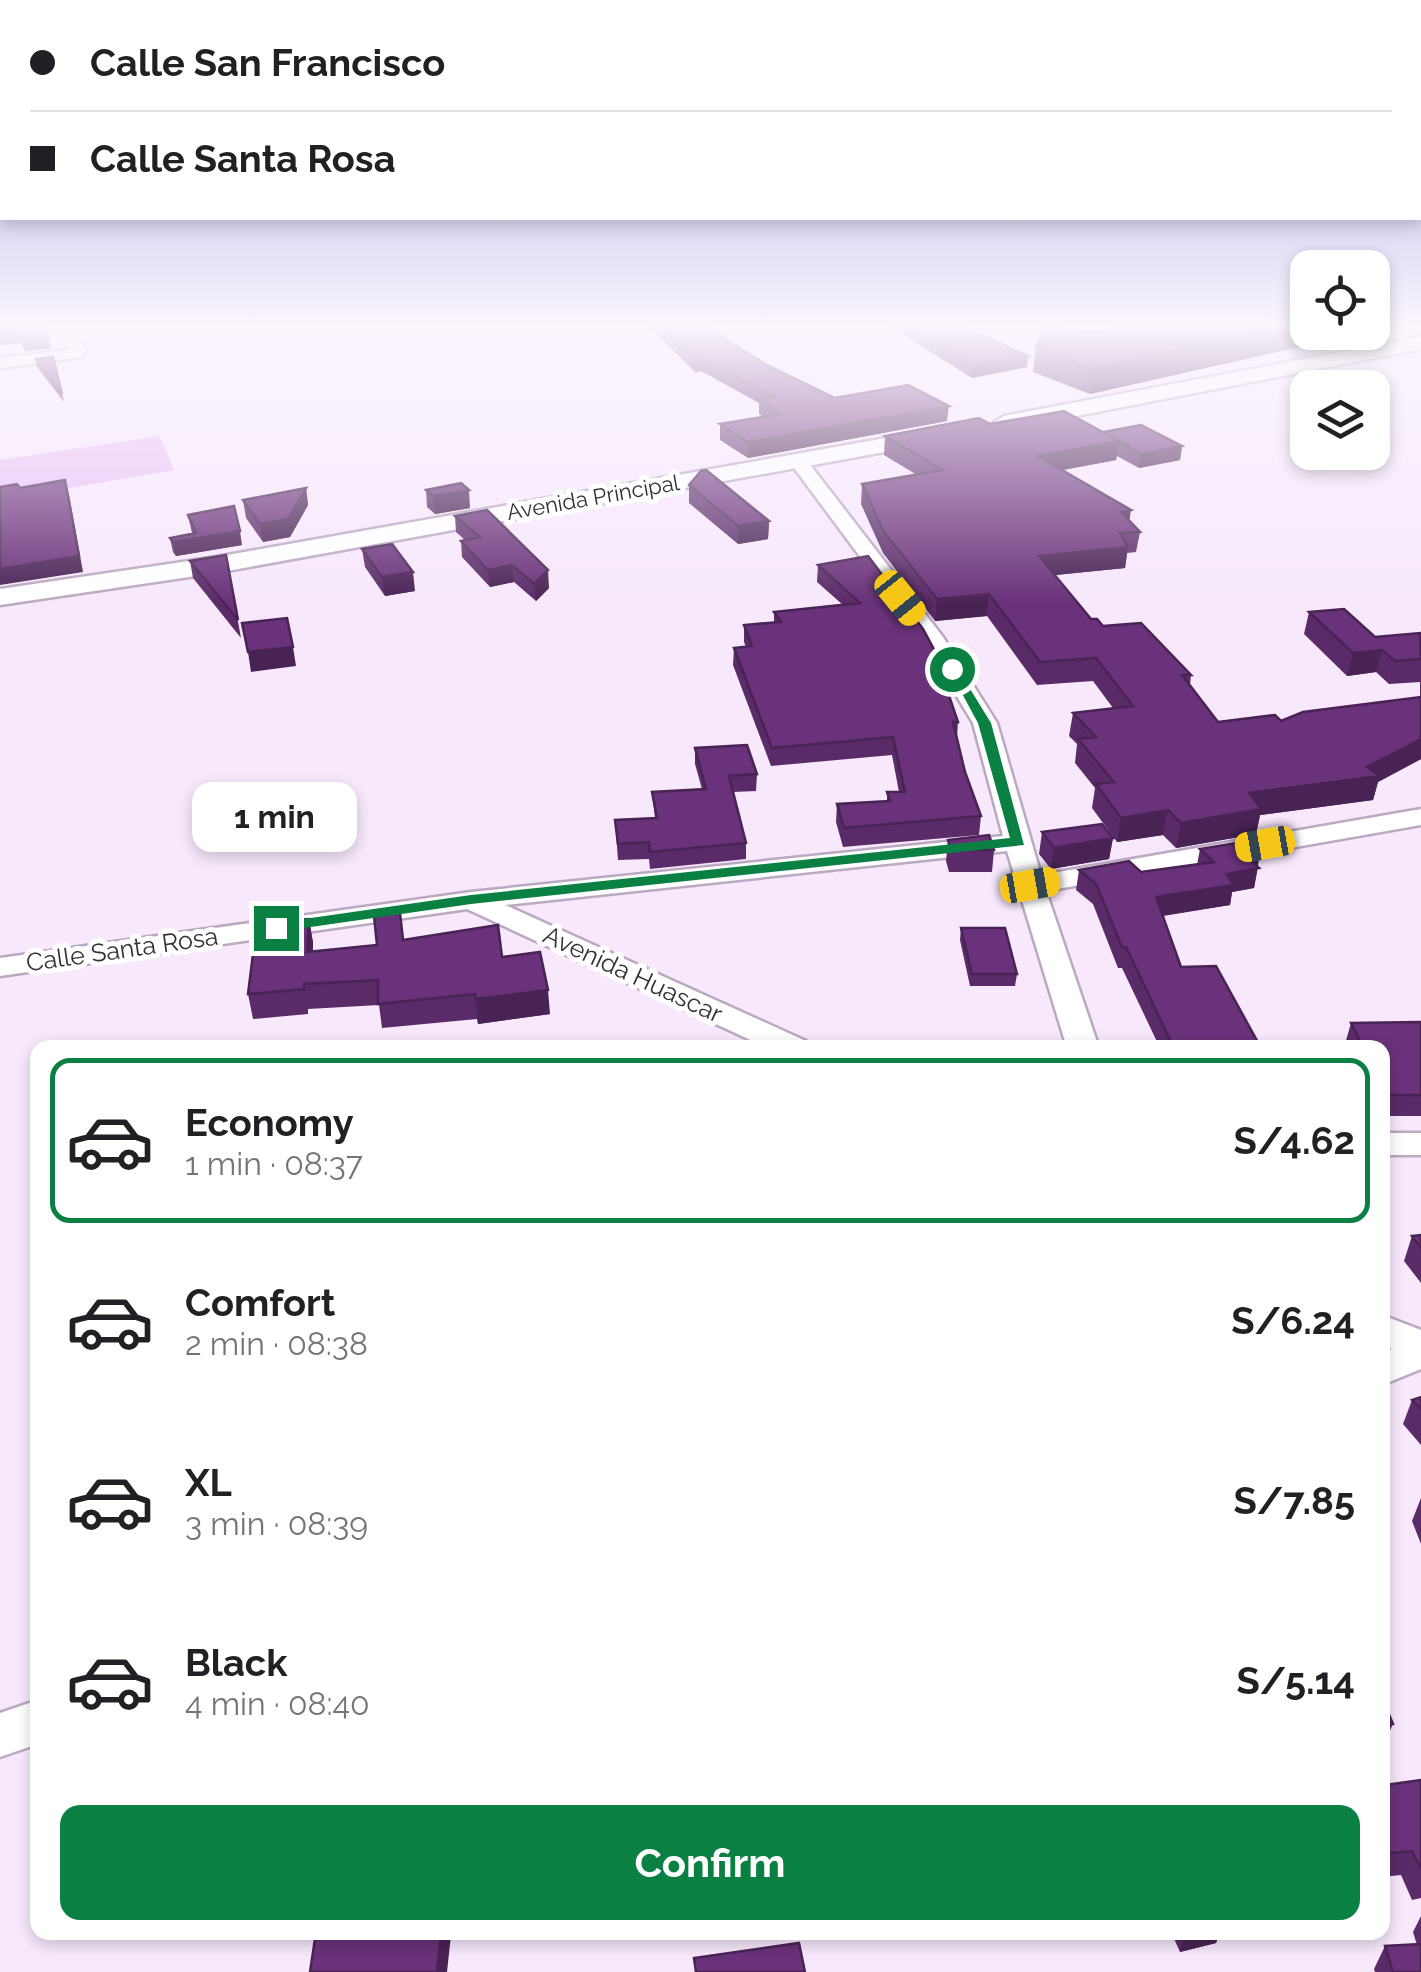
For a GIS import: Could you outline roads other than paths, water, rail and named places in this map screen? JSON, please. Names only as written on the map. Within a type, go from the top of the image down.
[{"type":"main road","name":"Avenida Principal","points":[[0,597],[216,565],[1027,419]]},
{"type":"street","points":[[798,461],[936,642],[984,723],[1030,885],[1080,1040]]},
{"type":"street","points":[[1030,885],[1421,817]]},
{"type":"street","name":"Calle Santa Rosa","points":[[0,967],[471,900],[1018,842]]},
{"type":"street","name":"Avenida Huascar","points":[[471,900],[777,1040]]},
{"type":"street","points":[[1390,1144],[1421,1144]]},
{"type":"street","points":[[1390,1333],[1421,1349]]},
{"type":"street","points":[[1390,1366],[1421,1349]]},
{"type":"street","points":[[0,1735],[30,1725]]}]
